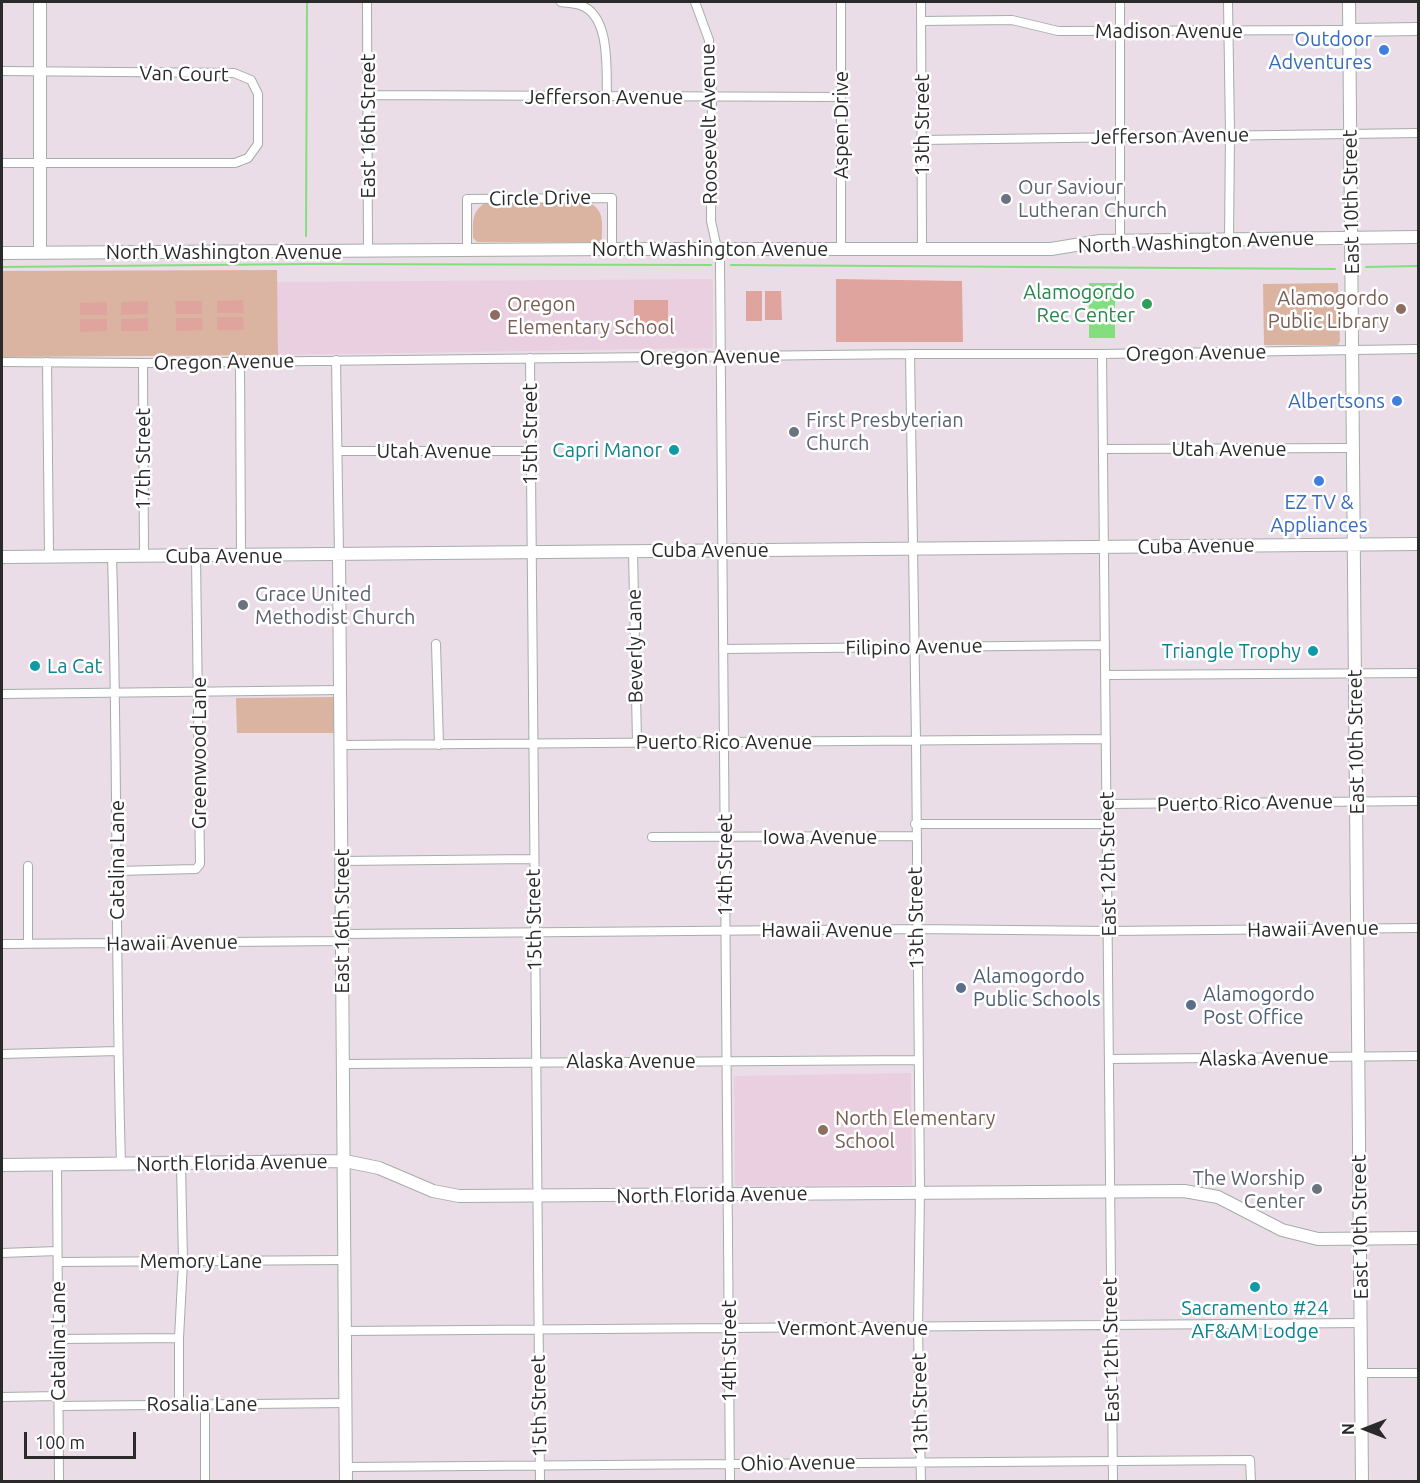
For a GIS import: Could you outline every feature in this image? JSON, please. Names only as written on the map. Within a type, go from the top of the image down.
[{"type":"main road","points":[[40,2],[40,252]]},
{"type":"main road","name":"East 10th Street","points":[[1349,2],[1362,1482]]},
{"type":"main road","name":"Madison Avenue","points":[[1349,30],[1419,29]]},
{"type":"main road","name":"North Washington Avenue","points":[[2,253],[1051,249],[1120,240],[1419,237]]},
{"type":"main road","name":"Cuba Avenue","points":[[2,557],[1419,544]]},
{"type":"main road","name":"East 16th Street","points":[[339,555],[346,1482]]},
{"type":"main road","name":"North Florida Avenue","points":[[2,1166],[345,1161],[379,1168],[433,1191],[459,1196],[728,1196],[920,1192],[1184,1191],[1218,1197],[1282,1230],[1318,1239],[1419,1238]]},
{"type":"street","name":"East 16th Street","points":[[367,2],[368,251]]},
{"type":"street","points":[[561,2],[583,5],[601,23],[606,49],[607,96]]},
{"type":"street","name":"Roosevelt Avenue","points":[[695,2],[709,40],[712,98],[711,221],[718,249]]},
{"type":"street","name":"Aspen Drive","points":[[840,249],[841,2]]},
{"type":"street","name":"13th Street","points":[[921,2],[922,249]]},
{"type":"street","points":[[1120,2],[1120,240]]},
{"type":"street","points":[[1228,2],[1229,239]]},
{"type":"street","name":"Madison Avenue","points":[[921,21],[1012,20],[1058,31],[1349,30]]},
{"type":"street","name":"Van Court","points":[[2,72],[234,73],[250,80],[258,94],[258,144],[248,158],[236,163],[2,163]]},
{"type":"street","name":"Jefferson Avenue","points":[[368,95],[841,97]]},
{"type":"street","name":"Jefferson Avenue","points":[[922,140],[1419,133]]},
{"type":"street","name":"Circle Drive","points":[[467,250],[467,199],[612,198],[612,249]]},
{"type":"street","name":"14th Street","points":[[718,249],[723,550],[730,1482]]},
{"type":"street","name":"Oregon Avenue","points":[[2,362],[143,363],[1419,349]]},
{"type":"street","name":"13th Street","points":[[910,354],[916,740],[915,836],[920,1192],[918,1328],[921,1482]]},
{"type":"street","name":"East 12th Street","points":[[1102,354],[1107,675],[1109,1190],[1113,1482]]},
{"type":"street","name":"15th Street","points":[[530,358],[540,1482]]},
{"type":"street","name":"East 16th Street","points":[[336,360],[339,555]]},
{"type":"street","points":[[240,361],[241,556]]},
{"type":"street","points":[[47,362],[49,555]]},
{"type":"street","name":"17th Street","points":[[143,363],[144,556]]},
{"type":"street","name":"Utah Avenue","points":[[1104,449],[1353,448]]},
{"type":"street","name":"Utah Avenue","points":[[339,451],[530,451]]},
{"type":"street","name":"Beverly Lane","points":[[633,550],[637,742]]},
{"type":"street","name":"Catalina Lane","points":[[112,556],[116,693],[118,1051],[121,1164]]},
{"type":"street","name":"Greenwood Lane","points":[[117,871],[196,869],[200,864],[196,556]]},
{"type":"street","points":[[436,644],[439,745]]},
{"type":"street","name":"Filipino Avenue","points":[[723,649],[1105,645]]},
{"type":"street","points":[[1107,675],[1419,673]]},
{"type":"street","points":[[2,694],[341,690]]},
{"type":"street","name":"Puerto Rico Avenue","points":[[342,745],[1106,739]]},
{"type":"street","name":"Puerto Rico Avenue","points":[[1107,804],[1419,801]]},
{"type":"street","points":[[915,824],[1107,824]]},
{"type":"street","name":"Iowa Avenue","points":[[652,837],[915,836]]},
{"type":"street","points":[[342,861],[533,859]]},
{"type":"street","points":[[28,866],[28,943]]},
{"type":"street","name":"Hawaii Avenue","points":[[2,944],[117,944],[534,931],[916,929],[1108,931],[1419,928]]},
{"type":"street","points":[[2,1054],[118,1051]]},
{"type":"street","name":"Alaska Avenue","points":[[1110,1059],[1419,1056]]},
{"type":"street","name":"Alaska Avenue","points":[[343,1064],[919,1060]]},
{"type":"street","points":[[179,1404],[179,1338],[183,1262],[180,1164]]},
{"type":"street","name":"Catalina Lane","points":[[57,1165],[59,1482]]},
{"type":"street","points":[[2,1253],[57,1251]]},
{"type":"street","name":"Memory Lane","points":[[57,1262],[344,1260]]},
{"type":"street","name":"Vermont Avenue","points":[[345,1331],[1361,1323]]},
{"type":"street","points":[[58,1339],[179,1338]]},
{"type":"street","points":[[1361,1373],[1419,1373]]},
{"type":"street","points":[[2,1397],[59,1396]]},
{"type":"street","name":"Rosalia Lane","points":[[59,1406],[345,1403]]},
{"type":"street","points":[[205,1404],[206,1482]]},
{"type":"street","name":"Ohio Avenue","points":[[346,1467],[1250,1460],[1251,1482]]},
{"type":"shaded area","points":[[588,202],[600,213],[602,239],[598,242],[477,242],[473,238],[475,214],[485,203]]},
{"type":"shaded area","points":[[277,270],[278,355],[2,357],[2,271]]},
{"type":"shaded area","name":"Oregon Elementary School","points":[[713,279],[713,348],[278,355],[277,282]]},
{"type":"shaded area","points":[[836,279],[962,281],[963,342],[836,342]]},
{"type":"shaded area","points":[[1089,283],[1119,283],[1119,292],[1115,292],[1115,338],[1089,338]]},
{"type":"shaded area","points":[[1338,283],[1340,341],[1338,345],[1264,345],[1263,284]]},
{"type":"shaded area","points":[[746,291],[762,291],[762,321],[746,321]]},
{"type":"shaded area","points":[[765,291],[781,291],[782,320],[765,320]]},
{"type":"shaded area","points":[[243,300],[244,313],[217,313],[217,301]]},
{"type":"shaded area","points":[[634,300],[668,300],[668,329],[634,329]]},
{"type":"shaded area","points":[[148,301],[148,314],[121,315],[121,302]]},
{"type":"shaded area","points":[[175,301],[202,301],[202,314],[176,314]]},
{"type":"shaded area","points":[[107,302],[107,315],[80,315],[80,303]]},
{"type":"shaded area","points":[[217,317],[243,317],[244,330],[217,330]]},
{"type":"shaded area","points":[[148,318],[148,331],[121,331],[121,319]]},
{"type":"shaded area","points":[[176,318],[202,318],[203,330],[176,331]]},
{"type":"shaded area","points":[[80,319],[107,319],[107,331],[80,332]]},
{"type":"shaded area","points":[[335,697],[334,733],[237,733],[236,698]]},
{"type":"shaded area","name":"North Elementary School","points":[[911,1073],[912,1185],[735,1186],[734,1076]]},
{"type":"waterway","points":[[306,236],[307,2]]},
{"type":"waterway","points":[[2,267],[309,264],[711,265]]},
{"type":"waterway","points":[[731,265],[1335,269]]},
{"type":"waterway","points":[[1366,267],[1418,266]]},
{"type":"place","name":"Outdoor Adventures","points":[[1384,50]]},
{"type":"place","name":"Our Saviour Lutheran Church","points":[[1006,199]]},
{"type":"place","name":"Alamogordo Rec Center","points":[[1147,304]]},
{"type":"place","name":"Alamogordo Public Library","points":[[1401,309]]},
{"type":"place","name":"Oregon Elementary School","points":[[495,315]]},
{"type":"place","name":"Albertsons","points":[[1397,401]]},
{"type":"place","name":"First Presbyterian Church","points":[[794,432]]},
{"type":"place","name":"Capri Manor","points":[[674,450]]},
{"type":"place","name":"EZ TV & Appliances","points":[[1319,481]]},
{"type":"place","name":"Grace United Methodist Church","points":[[243,605]]},
{"type":"place","name":"Triangle Trophy","points":[[1313,651]]},
{"type":"place","name":"La Cat","points":[[35,666]]},
{"type":"place","name":"Alamogordo Public Schools","points":[[961,988]]},
{"type":"place","name":"Alamogordo Post Office","points":[[1191,1005]]},
{"type":"place","name":"North Elementary School","points":[[823,1130]]},
{"type":"place","name":"The Worship Center","points":[[1317,1189]]},
{"type":"place","name":"Sacramento #24 AF&AM Lodge","points":[[1255,1287]]}]
